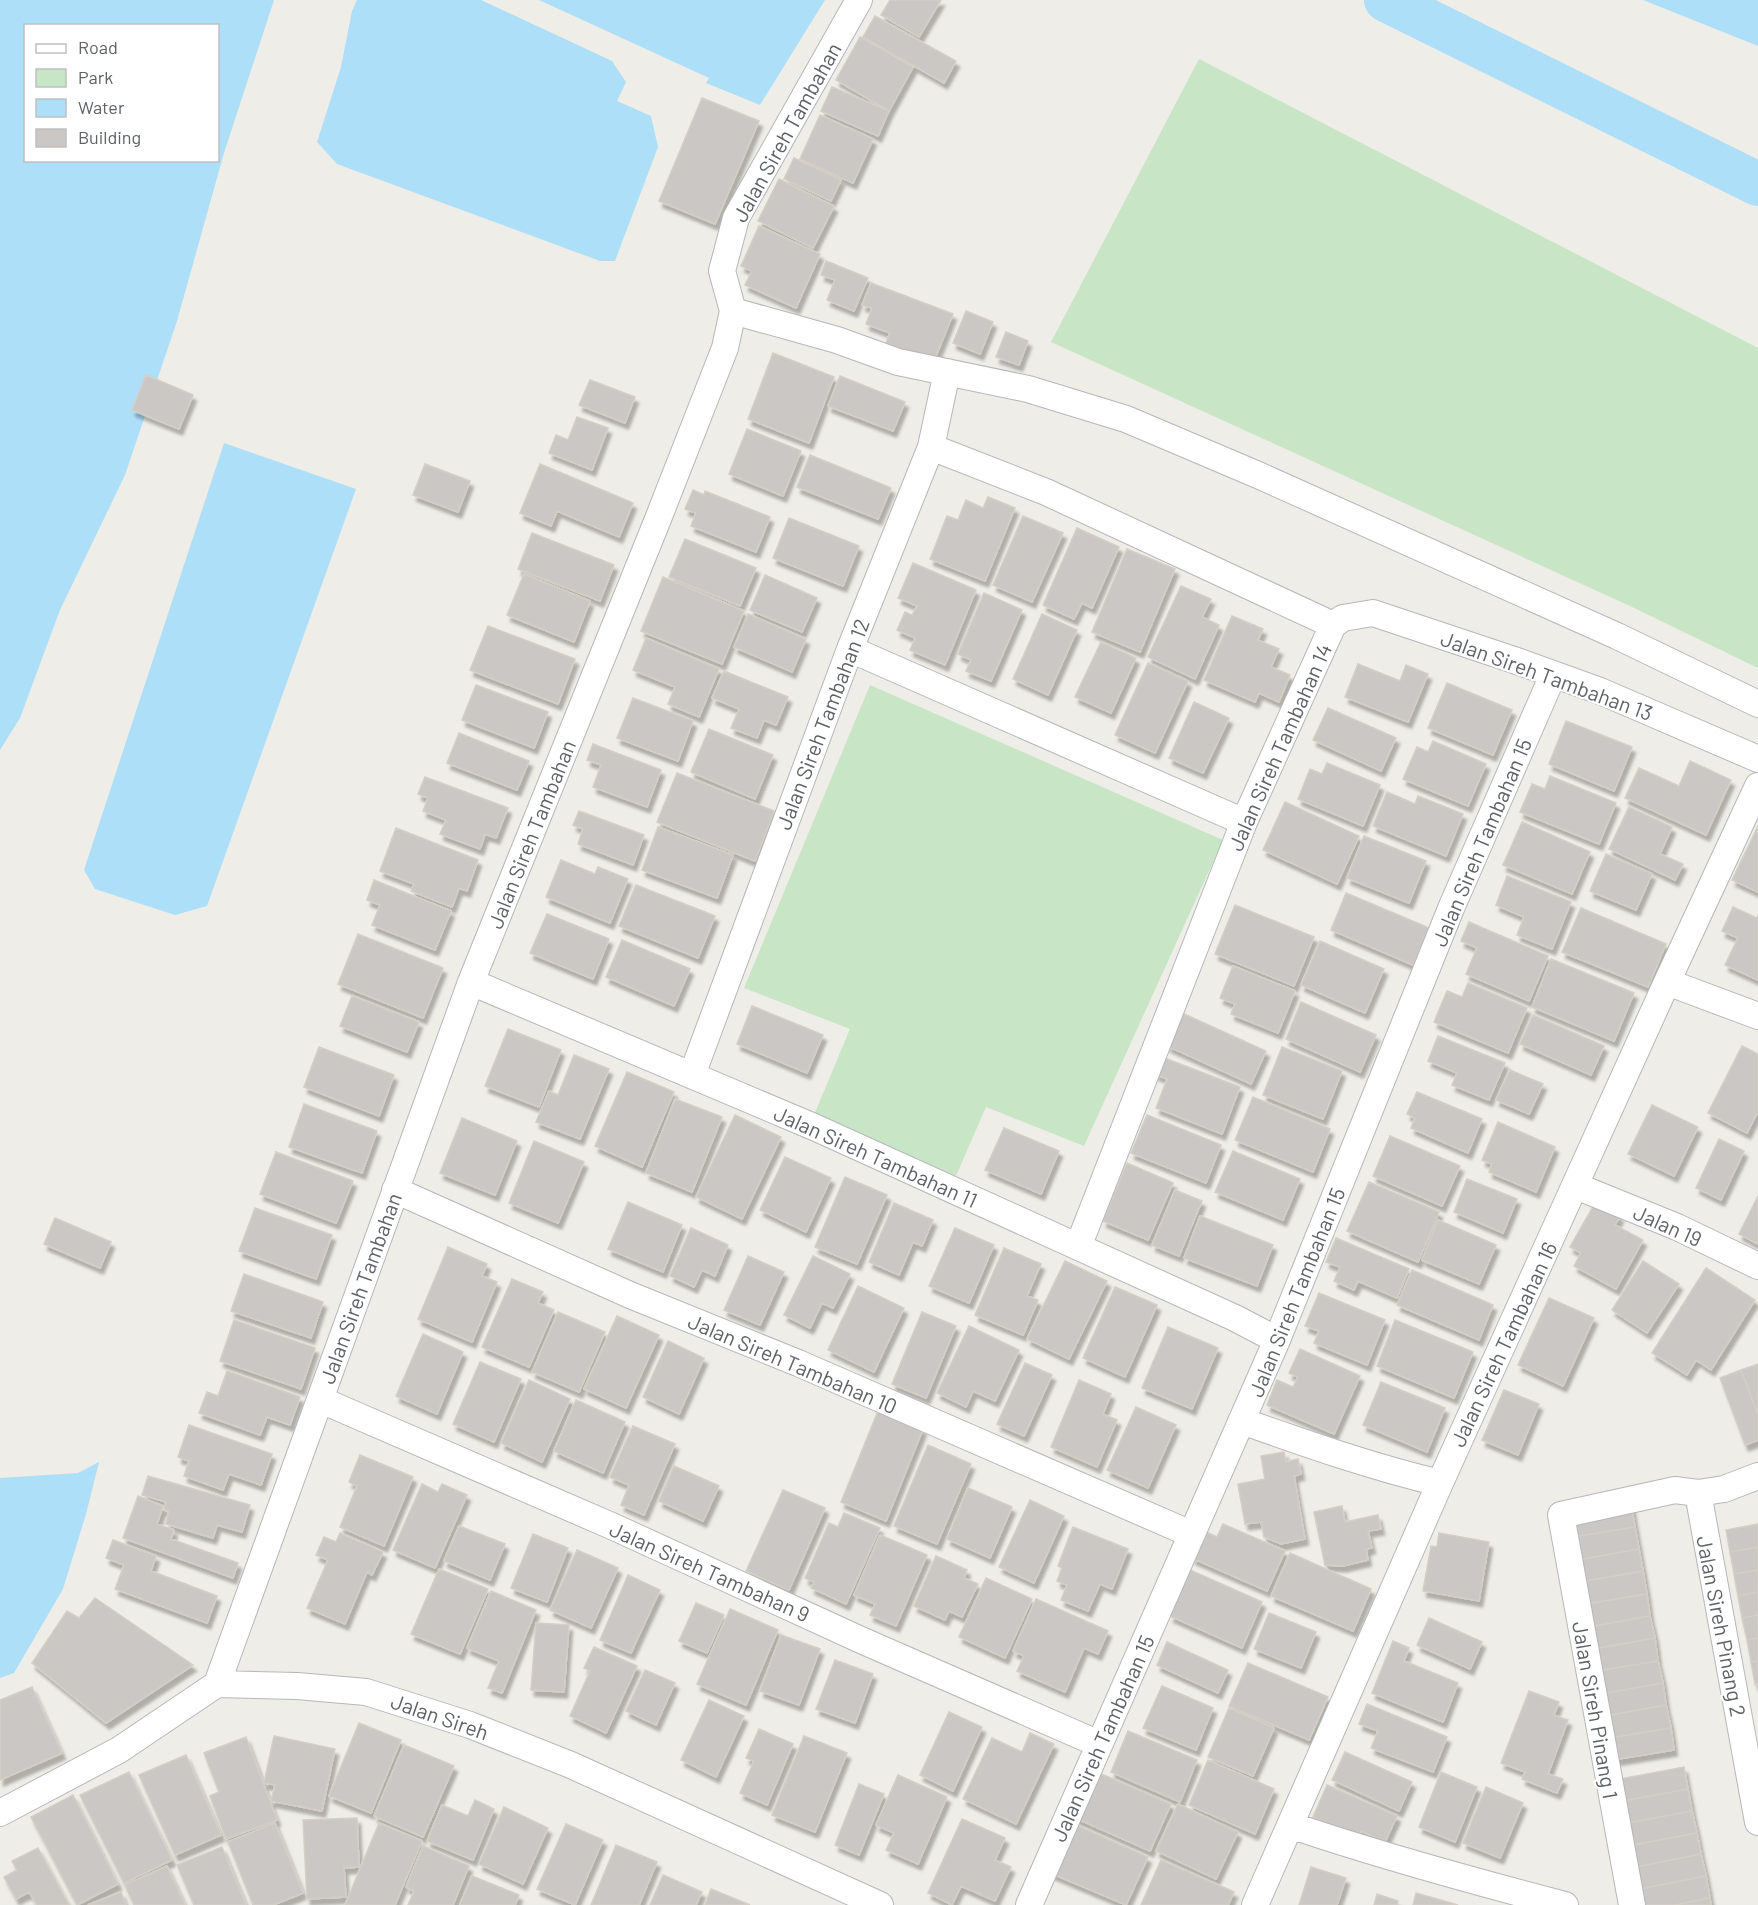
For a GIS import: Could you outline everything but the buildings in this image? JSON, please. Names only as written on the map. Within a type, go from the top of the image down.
[{"type":"street","name":"Jalan Sireh Tambahan","points":[[217,1684],[471,982],[667,498],[725,348],[733,311],[722,271],[736,218],[859,0]]},
{"type":"street","points":[[733,311],[837,340],[898,362],[1028,388],[1126,419],[1258,475],[1596,627],[1758,704]]},
{"type":"street","name":"Jalan Sireh Tambahan 12","points":[[692,1075],[850,648],[931,447],[948,372]]},
{"type":"street","name":"Jalan Sireh Tambahan 14","points":[[931,447],[1046,492],[1334,625],[1244,822],[1078,1247]]},
{"type":"street","name":"Jalan Sireh Tambahan 13","points":[[1334,625],[1343,618],[1373,613],[1600,691],[1758,759]]},
{"type":"street","points":[[850,648],[1244,822]]},
{"type":"street","name":"Jalan Sireh Tambahan 15","points":[[1029,1905],[1277,1340],[1452,906],[1553,675]]},
{"type":"street","name":"Jalan Sireh Tambahan 16","points":[[1255,1905],[1440,1483],[1667,981],[1758,786]]},
{"type":"street","points":[[1667,981],[1758,1016]]},
{"type":"street","name":"Jalan Sireh Tambahan 11","points":[[471,982],[814,1127],[1235,1317],[1277,1340]]},
{"type":"street","name":"Jalan 19","points":[[1576,1186],[1677,1227],[1758,1266]]},
{"type":"street","name":"Jalan Sireh Tambahan 10","points":[[395,1190],[630,1294],[798,1363],[1191,1534]]},
{"type":"street","name":"Jalan Sireh Tambahan 9","points":[[321,1400],[614,1527],[1099,1744]]},
{"type":"street","points":[[1242,1421],[1317,1448],[1440,1483]]},
{"type":"street","points":[[1698,1493],[1724,1489],[1758,1476]]},
{"type":"street","name":"Jalan Sireh Pinang 1","points":[[1632,1905],[1561,1515],[1675,1490],[1698,1493]]},
{"type":"street","name":"Jalan Sireh Pinang 2","points":[[1698,1493],[1758,1822]]},
{"type":"street","points":[[0,1813],[119,1750],[217,1684]]},
{"type":"street","name":"Jalan Sireh","points":[[217,1684],[297,1686],[366,1692],[470,1725],[570,1765],[880,1905]]},
{"type":"street","points":[[1290,1824],[1361,1849],[1566,1905]]},
{"type":"green space","points":[[1199,59],[1758,348],[1758,668],[1630,606],[1051,342]]},
{"type":"green space","points":[[870,685],[1223,840],[1084,1146],[986,1107],[956,1176],[814,1115],[850,1029],[744,988]]},
{"type":"water","points":[[0,0],[274,0],[224,153],[177,321],[125,475],[60,610],[20,718],[0,750]]},
{"type":"water","points":[[357,0],[481,0],[612,61],[626,82],[617,101],[651,116],[658,147],[615,261],[600,261],[337,164],[317,142],[341,67],[352,11]]},
{"type":"water","points":[[539,0],[825,0],[760,105],[706,83],[709,78]]},
{"type":"water","points":[[1643,0],[1758,0],[1758,46]]},
{"type":"water","points":[[224,443],[356,489],[207,906],[175,915],[95,889],[84,870]]},
{"type":"water","points":[[99,1462],[63,1589],[14,1673],[0,1678],[0,1478],[78,1473]]},
{"type":"waterway","points":[[1386,0],[1758,184]]}]
